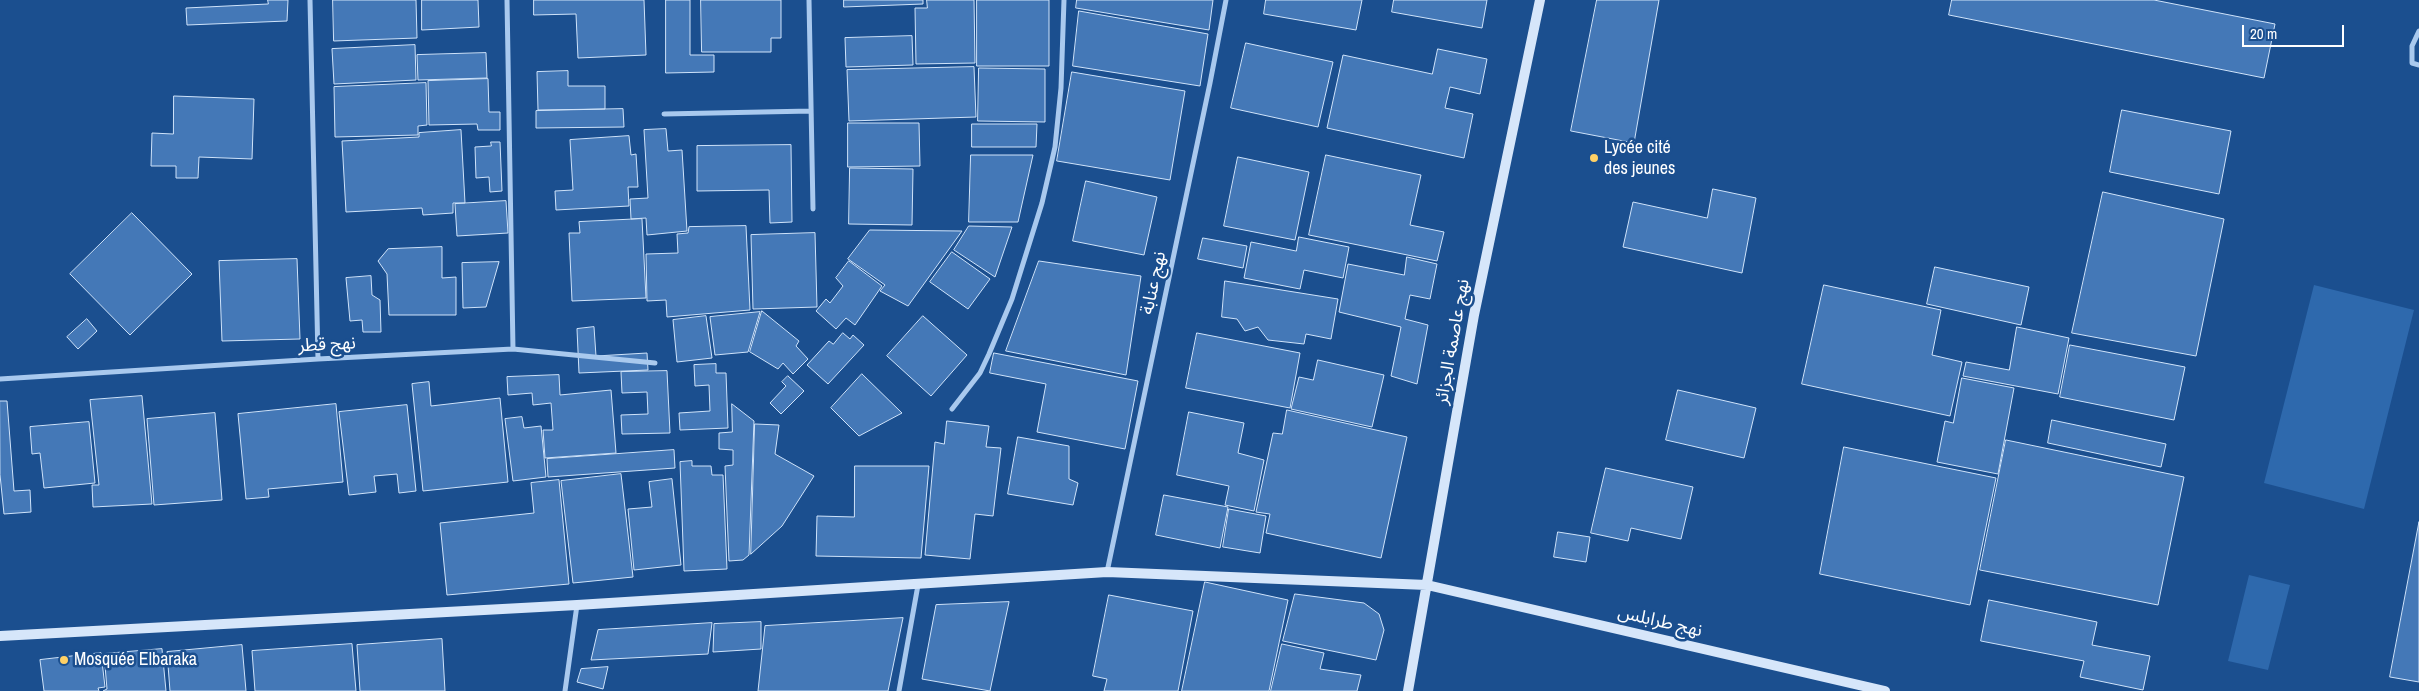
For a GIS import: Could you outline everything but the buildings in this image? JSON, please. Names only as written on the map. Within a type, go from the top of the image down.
[{"type":"street","points":[[310,0],[318,359]]},
{"type":"street","points":[[506,0],[513,349]]},
{"type":"street","points":[[809,0],[813,209]]},
{"type":"street","points":[[952,409],[980,372],[993,344],[1012,299],[1042,203],[1055,147],[1061,88],[1064,0]]},
{"type":"street","name":"نهج عنابة","points":[[1107,572],[1226,0]]},
{"type":"street","name":"نهج عاصمة الجزائر","points":[[1408,691],[1474,315],[1540,0]]},
{"type":"street","points":[[2419,32],[2411,52],[2412,63],[2419,65]]},
{"type":"street","points":[[664,114],[811,111]]},
{"type":"street","name":"نهج قطر","points":[[0,379],[513,349],[655,363]]},
{"type":"street","name":"نهج طرابلس","points":[[0,636],[578,605],[1107,572],[1427,585],[1885,691]]},
{"type":"street","points":[[899,691],[918,585]]},
{"type":"street","points":[[565,691],[578,605]]},
{"type":"shaded area","points":[[2314,285],[2414,310],[2364,509],[2264,483]]},
{"type":"shaded area","points":[[2249,575],[2290,585],[2268,670],[2228,661]]},
{"type":"place","name":"Lycée cité des jeunes","points":[[1594,158]]},
{"type":"place","name":"Mosquée Elbaraka","points":[[64,660]]}]
